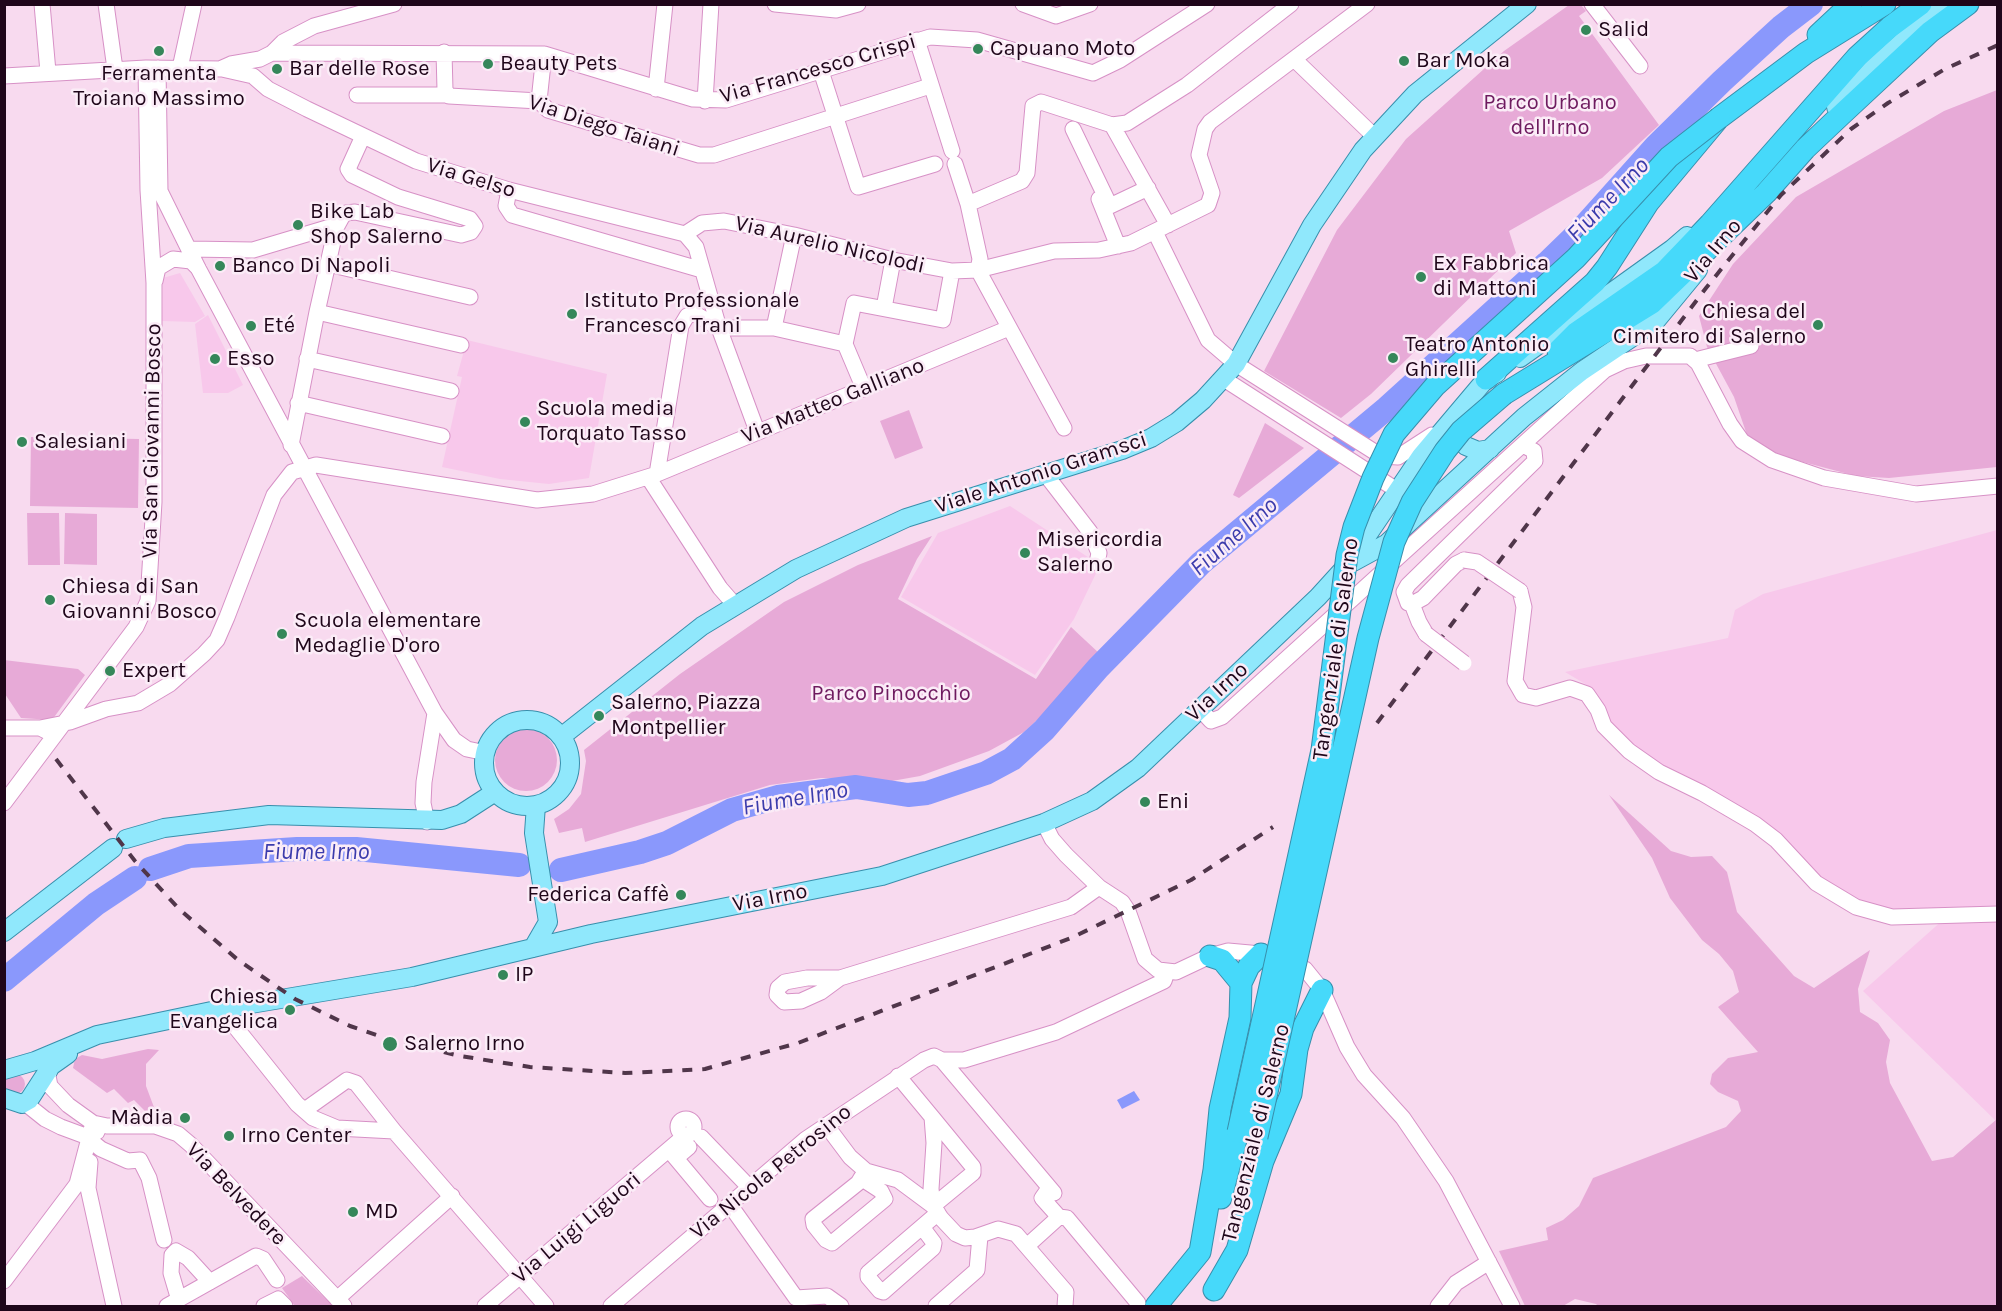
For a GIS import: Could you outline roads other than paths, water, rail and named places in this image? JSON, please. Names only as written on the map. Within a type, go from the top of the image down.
[{"type":"highway","points":[[1803,55],[1822,30],[1851,4]]},
{"type":"highway","points":[[1486,379],[1595,282],[1648,203],[1719,118],[1803,55],[1885,4]]},
{"type":"highway","points":[[1504,394],[1544,364],[1576,333],[1664,272],[1710,224],[1857,57],[1890,27],[1921,4]]},
{"type":"highway","points":[[1504,394],[1634,315],[1661,294],[1745,212],[1805,149],[1930,32],[1968,4]]},
{"type":"highway","name":"Tangenziale di Salerno","points":[[1211,1298],[1229,1247],[1247,1135],[1322,750],[1347,555],[1354,527],[1373,478],[1394,434],[1435,386],[1576,258],[1669,157],[1719,118]]},
{"type":"highway","name":"Tangenziale di Salerno","points":[[1173,1306],[1200,1252],[1247,1135],[1368,638],[1394,542],[1417,494],[1445,451],[1461,431],[1504,394]]},
{"type":"highway","points":[[1147,1305],[1200,1252],[1214,1170],[1220,1109],[1240,1018],[1241,983],[1249,966],[1262,954]]},
{"type":"highway","points":[[1210,956],[1222,960],[1241,983]]},
{"type":"highway","points":[[1211,1298],[1237,1250],[1263,1161],[1291,1095],[1297,1048],[1306,1019],[1322,990]]},
{"type":"highway","points":[[1306,1019],[1333,1014]]},
{"type":"main road","name":"Viale Antonio Gramsci","points":[[561,737],[702,626],[734,604],[796,569],[888,525],[946,504],[1122,450],[1151,438],[1185,415],[1224,379],[1236,364],[1312,225],[1345,173],[1415,94],[1527,4]]},
{"type":"main road","name":"Via Irno","points":[[10,1069],[97,1035],[221,1009],[412,977],[580,937],[882,876],[1044,824],[1092,801],[1138,768],[1318,597],[1348,564],[1386,512],[1421,456],[1486,379],[1538,346],[1672,249],[1706,218],[1862,44],[1910,4]]},
{"type":"main road","name":"Via Irno","points":[[1348,564],[1386,544],[1524,417],[1596,359],[1655,322],[1771,177],[1812,131],[1876,65],[1945,4]]},
{"type":"main road","points":[[1457,414],[1454,432],[1461,443],[1478,451],[1490,449]]},
{"type":"main road","points":[[522,721],[544,724],[561,737],[570,760],[569,772],[558,794],[536,806],[510,802],[495,792],[486,773],[486,753],[499,731],[522,721]]},
{"type":"main road","points":[[4,932],[120,843],[164,828],[269,815],[315,814],[427,822],[460,814],[495,792]]},
{"type":"main road","points":[[533,948],[548,922],[534,833],[536,806]]},
{"type":"main road","points":[[548,922],[563,934],[580,937]]},
{"type":"main road","name":"Via Irno","points":[[25,1103],[51,1066],[97,1035]]},
{"type":"main road","points":[[4,1098],[25,1103]]},
{"type":"street","points":[[42,4],[48,72]]},
{"type":"street","points":[[106,4],[115,69]]},
{"type":"street","points":[[180,68],[194,4]]},
{"type":"street","points":[[4,76],[115,69],[222,69],[272,53],[283,42],[314,27],[394,4]]},
{"type":"street","points":[[656,89],[665,4]]},
{"type":"street","points":[[705,101],[711,4]]},
{"type":"street","points":[[775,4],[836,10],[858,4]]},
{"type":"street","points":[[1023,4],[1056,16],[1090,4]]},
{"type":"street","name":"Via Francesco Crispi","points":[[272,53],[544,54],[656,89],[705,101],[726,100],[917,40],[957,38],[1010,48],[1093,73],[1120,60],[1207,4]]},
{"type":"street","points":[[968,204],[1022,181],[1027,173],[1030,117],[1033,106],[1041,102],[1112,125],[1127,123],[1187,85],[1291,4]]},
{"type":"street","name":"Via Aurelio Nicolodi","points":[[685,234],[711,220],[794,235],[892,261],[952,271],[978,270],[1053,251],[1099,250],[1131,243],[1208,205],[1212,193],[1199,155],[1205,129],[1210,122],[1367,4]]},
{"type":"street","points":[[1592,4],[1640,66]]},
{"type":"street","points":[[917,40],[968,204],[980,259],[978,270],[1064,428]]},
{"type":"street","points":[[444,52],[447,95]]},
{"type":"street","points":[[268,89],[265,75],[272,53]]},
{"type":"street","points":[[538,101],[544,54]]},
{"type":"street","points":[[1294,59],[1375,137]]},
{"type":"street","points":[[152,68],[160,191],[291,445],[435,713],[454,740],[467,749],[486,753]]},
{"type":"street","name":"Via San Giovanni Bosco","points":[[4,803],[136,627],[148,601],[154,502],[154,283],[148,190],[152,68]]},
{"type":"street","name":"Via Gelso","points":[[222,69],[253,76],[268,89],[416,161],[509,190],[685,234]]},
{"type":"street","points":[[821,71],[858,187],[935,164]]},
{"type":"street","name":"Via Diego Taiani","points":[[357,95],[447,95],[538,101],[548,111],[699,155],[714,154],[930,86]]},
{"type":"street","points":[[1112,125],[1148,188],[1162,229],[1208,340],[1236,364],[1374,452],[1388,457],[1402,455],[1457,414]]},
{"type":"street","points":[[1118,246],[1072,135],[1110,206],[1148,188]]},
{"type":"street","points":[[291,445],[307,359],[337,225],[346,213],[355,212],[461,235],[471,232],[475,226],[470,219],[398,197],[352,176],[348,169],[363,136]]},
{"type":"street","points":[[509,190],[506,206],[512,215],[702,270]]},
{"type":"street","points":[[189,249],[253,250],[337,225]]},
{"type":"street","points":[[685,234],[696,247],[719,328],[757,431]]},
{"type":"street","points":[[774,328],[794,235]]},
{"type":"street","points":[[154,283],[158,268],[168,260],[184,259],[198,268]]},
{"type":"street","points":[[884,308],[892,261]]},
{"type":"street","points":[[328,264],[471,297]]},
{"type":"street","points":[[864,389],[845,344],[854,303],[943,320],[952,271]]},
{"type":"street","points":[[317,312],[461,345]]},
{"type":"street","points":[[734,604],[720,588],[653,476],[681,326],[687,316],[694,313],[719,328],[774,328],[845,344]]},
{"type":"street","name":"Via Matteo Galliano","points":[[304,468],[316,465],[537,500],[593,494],[653,476],[1009,328]]},
{"type":"street","points":[[1695,360],[1752,345]]},
{"type":"street","points":[[1199,708],[1211,721],[1221,717],[1605,370],[1646,356],[1686,356],[1695,360],[1735,433],[1772,460],[1824,478],[1898,492],[1932,494],[1998,486]]},
{"type":"street","points":[[307,359],[451,391]]},
{"type":"street","points":[[1224,379],[1398,491],[1416,500],[1441,494]]},
{"type":"street","points":[[298,403],[442,436]]},
{"type":"street","points":[[1464,668],[1426,634],[1412,604],[1404,598],[1408,585],[1535,461],[1534,451],[1523,445]]},
{"type":"street","points":[[4,728],[40,728],[138,704],[170,684],[217,640],[241,585],[274,495],[288,475],[304,468]]},
{"type":"street","points":[[1046,475],[1090,532],[1099,553],[1097,563]]},
{"type":"street","points":[[1379,478],[1384,490],[1386,512]]},
{"type":"street","points":[[1412,604],[1423,598],[1456,564],[1464,560],[1477,562],[1520,591],[1524,608],[1515,681],[1522,695],[1536,698],[1570,688],[1587,694],[1598,710],[1604,726],[1629,751],[1659,772],[1702,793],[1755,824],[1776,840],[1816,882],[1856,907],[1892,917],[1998,914]]},
{"type":"street","points":[[84,716],[82,701],[87,691]]},
{"type":"street","points":[[427,822],[423,803],[424,782],[435,713]]},
{"type":"street","points":[[40,728],[48,730],[50,741]]},
{"type":"street","points":[[1044,824],[1066,855],[1099,887],[1120,900],[1128,910],[1145,959],[1158,970],[1176,972],[1210,956],[1228,951],[1262,954],[1305,969],[1322,990],[1347,1047],[1364,1075],[1402,1118],[1436,1164],[1512,1306]]},
{"type":"street","points":[[840,978],[1071,907],[1099,887]]},
{"type":"street","points":[[942,1060],[964,1060],[990,1054],[1056,1032],[1164,981],[1167,972]]},
{"type":"street","points":[[221,1009],[313,1118],[329,1126],[394,1131]]},
{"type":"street","name":"Via Nicola Petrosino","points":[[611,1306],[775,1164],[826,1125],[898,1076],[934,1056],[942,1060]]},
{"type":"street","points":[[942,1060],[1052,1191],[1042,1198],[1059,1217],[1067,1218],[1073,1224],[1147,1305]]},
{"type":"street","points":[[51,1066],[48,1076],[50,1086],[94,1132],[101,1149],[128,1161],[140,1160],[149,1178],[165,1240]]},
{"type":"street","points":[[898,1076],[974,1167],[973,1173],[921,1227]]},
{"type":"street","points":[[303,1108],[309,1107],[347,1080],[356,1083],[394,1131],[546,1306]]},
{"type":"street","name":"Via Belvedere","points":[[25,1103],[45,1119],[94,1132],[155,1125],[178,1134],[207,1161],[341,1303]]},
{"type":"street","points":[[932,1117],[936,1209]]},
{"type":"street","points":[[826,1125],[863,1175],[881,1191],[885,1199],[832,1243],[826,1240],[814,1225],[813,1219],[863,1175],[898,1180],[936,1209],[956,1234],[965,1238],[980,1236],[998,1229],[1016,1234],[1028,1245],[1066,1292],[1065,1306]]},
{"type":"street","points":[[4,1281],[77,1184],[94,1132]]},
{"type":"street","points":[[94,1132],[88,1188],[114,1306]]},
{"type":"street","points":[[701,1137],[750,1188]]},
{"type":"street","name":"Via Luigi Liguori","points":[[485,1306],[672,1154],[684,1140]]},
{"type":"street","points":[[672,1154],[710,1199]]},
{"type":"street","points":[[341,1303],[452,1196]]},
{"type":"street","points":[[730,1205],[796,1298],[827,1296],[841,1306]]},
{"type":"street","points":[[1028,1245],[1059,1217]]},
{"type":"street","points":[[936,1306],[977,1270],[980,1236]]},
{"type":"street","points":[[210,1282],[194,1263],[176,1251],[172,1255],[173,1303],[256,1256],[263,1259],[277,1280]]},
{"type":"street","points":[[1438,1306],[1456,1283],[1489,1262]]},
{"type":"street","points":[[264,1306],[278,1299],[285,1306]]},
{"type":"water","points":[[1134,1091],[1140,1100],[1122,1109],[1117,1100]]},
{"type":"waterway","name":"Fiume Irno","points":[[561,870],[640,852],[667,843],[732,810],[778,797],[856,787],[908,795],[927,793],[986,773],[1012,759],[1044,730],[1098,668],[1201,563],[1387,408],[1547,263],[1579,232],[1656,146],[1722,81],[1781,27],[1811,4]]},
{"type":"waterway","name":"Fiume Irno","points":[[150,869],[189,856],[297,849],[356,849],[519,865]]},
{"type":"waterway","name":"Fiume Irno","points":[[4,980],[96,904],[135,878]]},
{"type":"railway","points":[[1377,723],[1706,288],[1781,195],[1851,129],[1888,103],[1945,69],[1998,45]]},
{"type":"railway","points":[[56,759],[135,861],[179,909],[238,960],[295,999],[350,1026],[385,1038],[460,1056],[530,1067],[625,1073],[705,1069],[798,1043],[1071,938],[1191,880],[1273,827]]},
{"type":"place","name":"Salid","points":[[1586,30]]},
{"type":"place","name":"Capuano Moto","points":[[978,49]]},
{"type":"place","name":"Ferramenta Troiano Massimo","points":[[159,51]]},
{"type":"place","name":"Bar Moka","points":[[1404,61]]},
{"type":"place","name":"Beauty Pets","points":[[488,64]]},
{"type":"place","name":"Bar delle Rose","points":[[277,69]]},
{"type":"place","name":"Bike Lab Shop Salerno","points":[[298,225]]},
{"type":"place","name":"Banco Di Napoli","points":[[220,266]]},
{"type":"place","name":"Ex Fabbrica di Mattoni","points":[[1421,277]]},
{"type":"place","name":"Istituto Professionale Francesco Trani","points":[[572,314]]},
{"type":"place","name":"Chiesa del Cimitero di Salerno","points":[[1818,325]]},
{"type":"place","name":"Eté","points":[[251,326]]},
{"type":"place","name":"Teatro Antonio Ghirelli","points":[[1393,358]]},
{"type":"place","name":"Esso","points":[[215,359]]},
{"type":"place","name":"Scuola media Torquato Tasso","points":[[525,422]]},
{"type":"place","name":"Salesiani","points":[[22,442]]},
{"type":"place","name":"Misericordia Salerno","points":[[1025,553]]},
{"type":"place","name":"Chiesa di San Giovanni Bosco","points":[[50,600]]},
{"type":"place","name":"Scuola elementare Medaglie D'oro","points":[[282,634]]},
{"type":"place","name":"Expert","points":[[110,671]]},
{"type":"place","name":"Salerno, Piazza Montpellier","points":[[599,716]]},
{"type":"place","name":"Eni","points":[[1145,802]]},
{"type":"place","name":"Federica Caffè","points":[[681,895]]},
{"type":"place","name":"IP","points":[[503,975]]},
{"type":"place","name":"Chiesa Evangelica","points":[[290,1010]]},
{"type":"place","name":"Salerno Irno","points":[[390,1044]]},
{"type":"place","name":"Màdia","points":[[185,1118]]},
{"type":"place","name":"Irno Center","points":[[229,1136]]},
{"type":"place","name":"MD","points":[[353,1212]]},
{"type":"park label","name":"Parco Urbano dell'Irno","points":[[1550,116]]},
{"type":"park label","name":"Parco Pinocchio","points":[[891,694]]}]
